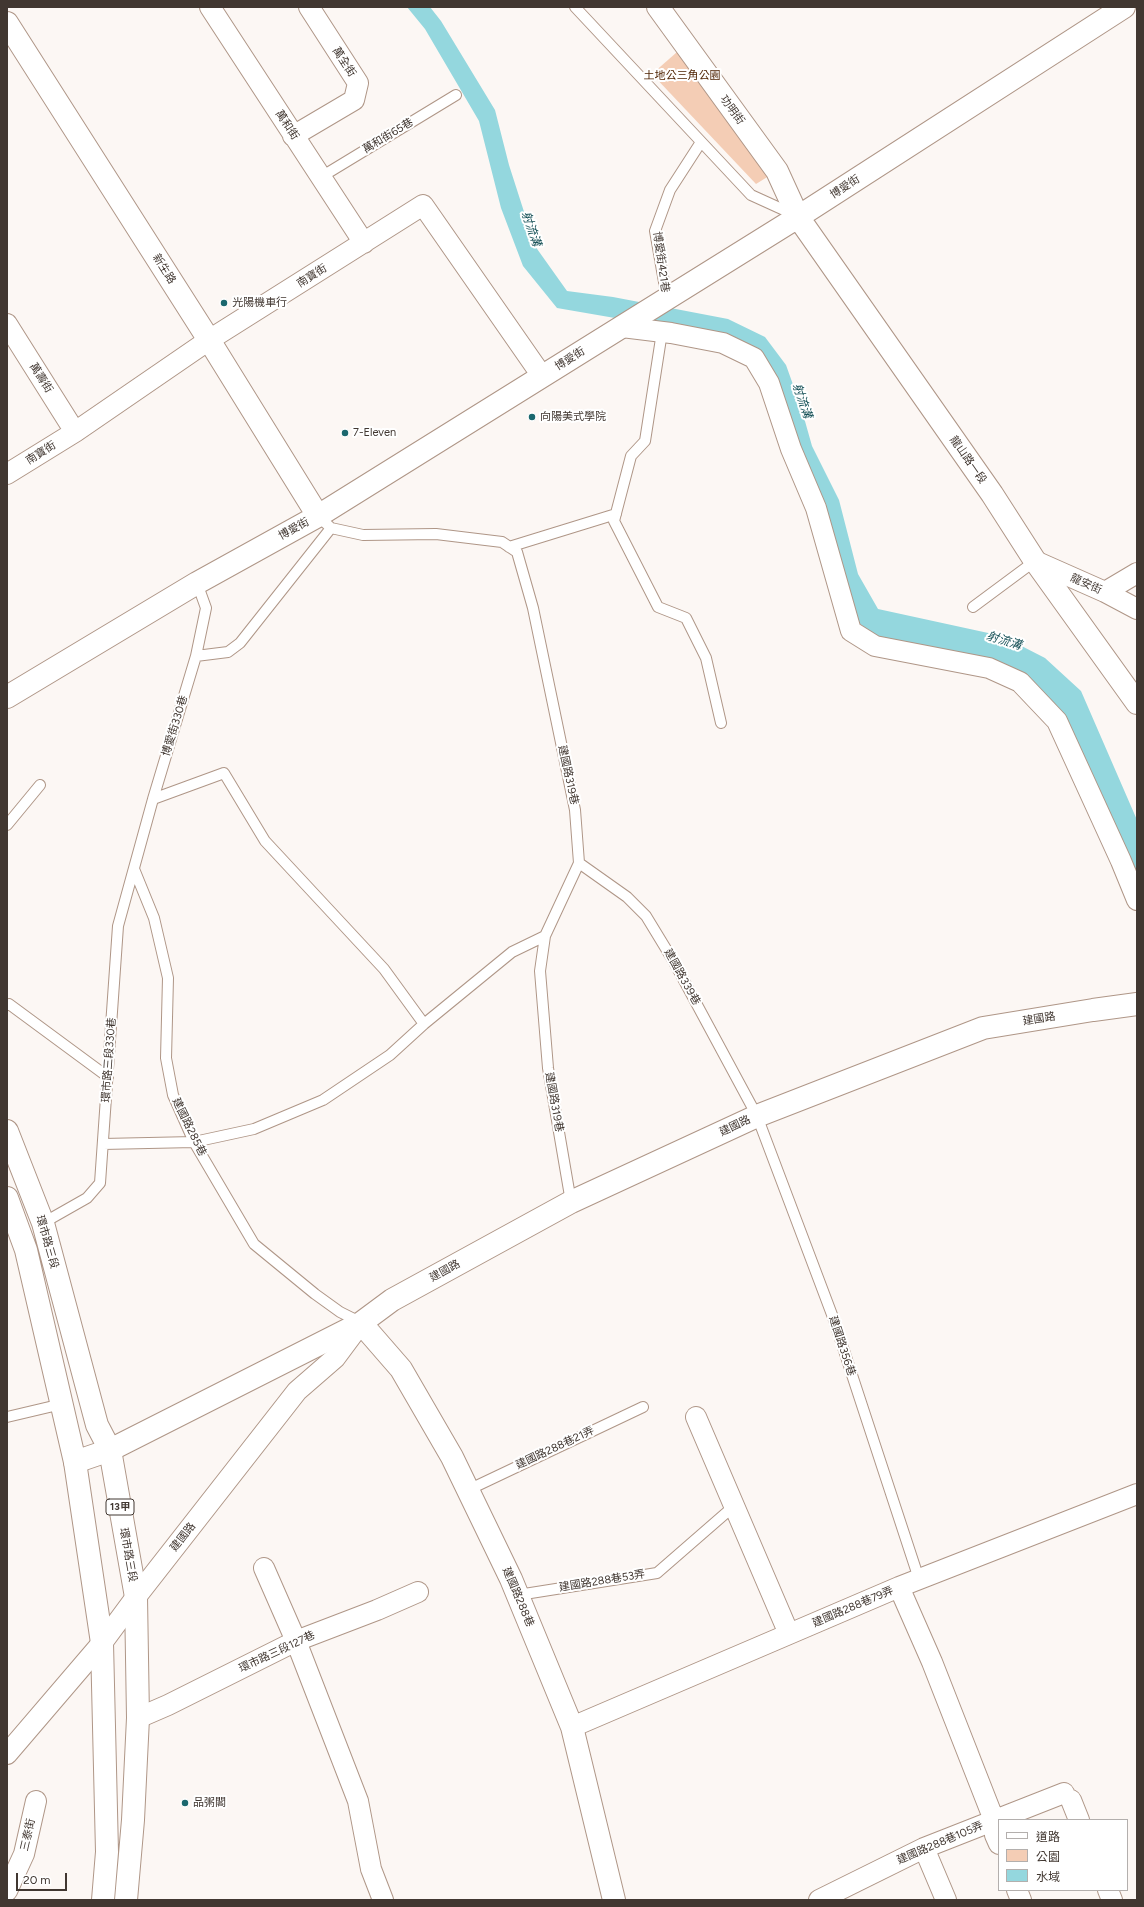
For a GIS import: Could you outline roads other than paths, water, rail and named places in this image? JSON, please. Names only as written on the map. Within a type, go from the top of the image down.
[{"type":"street","name":"萬和街","points":[[210,7],[364,243]]},
{"type":"street","name":"萬全街","points":[[293,136],[354,100],[358,83],[309,7]]},
{"type":"street","name":"功明街","points":[[658,7],[777,171],[798,217]]},
{"type":"street","name":"博愛街","points":[[7,697],[197,583],[324,522],[542,376],[798,217],[1124,7]]},
{"type":"street","name":"新生路","points":[[7,23],[324,522]]},
{"type":"street","name":"南寶街","points":[[7,474],[75,432],[209,340],[423,205],[542,376]]},
{"type":"street","name":"龍山路一段","points":[[798,217],[992,494],[1035,561],[1137,702]]},
{"type":"street","points":[[644,313],[662,332],[723,343],[754,358],[769,383],[791,449],[816,508],[851,631],[875,646],[989,668],[1020,682],[1057,721],[1121,861],[1137,900]]},
{"type":"street","name":"萬壽街","points":[[7,324],[75,432]]},
{"type":"street","name":"龍安街","points":[[1035,561],[1105,592],[1137,609]]},
{"type":"street","points":[[1105,592],[1137,573]]},
{"type":"street","name":"建國路","points":[[76,1462],[110,1450],[361,1323],[392,1300],[571,1202],[757,1116],[983,1028],[1137,1004]]},
{"type":"street","name":"環市路三段","points":[[7,1131],[43,1223],[97,1425],[110,1450],[136,1597],[138,1718],[133,1820],[126,1900]]},
{"type":"street","name":"環市路三段","points":[[7,1198],[26,1250],[76,1462],[102,1643],[107,1852],[103,1900]]},
{"type":"street","name":"建國路","points":[[7,1754],[102,1643],[136,1597],[297,1391],[335,1358],[361,1323]]},
{"type":"street","name":"建國路288巷","points":[[361,1323],[400,1369],[452,1457],[518,1595],[572,1727],[614,1900]]},
{"type":"street","points":[[696,1417],[789,1634]]},
{"type":"street","name":"建國路288巷79弄","points":[[572,1727],[900,1586],[1137,1494]]},
{"type":"street","points":[[264,1568],[296,1641],[358,1801],[371,1869],[383,1900]]},
{"type":"street","points":[[900,1586],[932,1662],[996,1833]]},
{"type":"street","name":"環市路三段127巷","points":[[138,1718],[168,1705],[296,1641],[377,1610],[418,1592]]},
{"type":"street","name":"建國路288巷105弄","points":[[1024,1819],[1068,1797],[1079,1819]]},
{"type":"street","name":"三泰街","points":[[7,1891],[24,1854],[36,1801]]},
{"type":"street","name":"建國路288巷105弄","points":[[819,1900],[924,1848],[996,1833]]},
{"type":"street","points":[[924,1848],[946,1900]]},
{"type":"lane","points":[[575,7],[751,195],[798,217]]},
{"type":"lane","name":"萬和街65巷","points":[[321,177],[456,95]]},
{"type":"lane","name":"博愛街421巷","points":[[644,313],[655,230],[670,190],[701,142]]},
{"type":"lane","points":[[662,332],[645,441],[631,456],[614,521],[658,607],[686,618],[706,658],[721,723]]},
{"type":"lane","points":[[196,656],[228,652],[240,643],[324,522],[363,535],[436,534],[502,542],[509,546],[616,514]]},
{"type":"lane","name":"建國路319巷","points":[[509,546],[517,552],[533,608],[575,810],[579,863],[545,936],[540,971],[548,1068],[571,1202]]},
{"type":"lane","points":[[973,607],[1035,561]]},
{"type":"lane","name":"博愛街330巷","points":[[134,869],[153,799],[196,656],[206,608],[197,583]]},
{"type":"lane","points":[[153,799],[224,773],[265,841],[384,969],[424,1024]]},
{"type":"lane","points":[[7,825],[40,785]]},
{"type":"lane","name":"建國路339巷","points":[[579,863],[627,897],[646,916],[674,962],[757,1116]]},
{"type":"lane","name":"環市路三段330巷","points":[[43,1223],[87,1198],[100,1183],[118,926],[134,869]]},
{"type":"lane","name":"建國路285巷","points":[[134,869],[154,918],[168,978],[166,1058],[173,1095],[194,1142],[254,1244],[315,1294],[340,1312],[361,1323]]},
{"type":"lane","points":[[103,1144],[194,1142],[254,1129],[323,1100],[390,1055],[424,1024],[512,952],[545,936]]},
{"type":"lane","points":[[7,1005],[9,1004],[108,1077]]},
{"type":"lane","name":"建國路356巷","points":[[757,1116],[834,1320],[918,1579]]},
{"type":"lane","points":[[7,1417],[62,1404]]},
{"type":"lane","name":"建國路288巷21弄","points":[[468,1490],[643,1407]]},
{"type":"lane","name":"建國路288巷53弄","points":[[518,1595],[657,1573],[734,1506]]},
{"type":"water","name":"射流溝","points":[[407,7],[430,7],[441,21],[495,110],[509,165],[535,246],[567,291],[613,297],[728,319],[765,337],[786,365],[801,407],[812,446],[839,500],[858,574],[878,609],[1002,636],[1045,658],[1081,691],[1137,820],[1137,882],[1047,697],[878,638],[859,623],[774,381],[719,336],[557,308],[523,266],[501,208],[479,121],[425,29]]},
{"type":"place","name":"光陽機車行","points":[[224,303]]},
{"type":"place","name":"向陽美式學院","points":[[532,417]]},
{"type":"place","name":"7-Eleven","points":[[345,433]]},
{"type":"place","name":"品粥閣","points":[[185,1803]]},
{"type":"park label","name":"土地公三角公園","points":[[682,76]]}]
